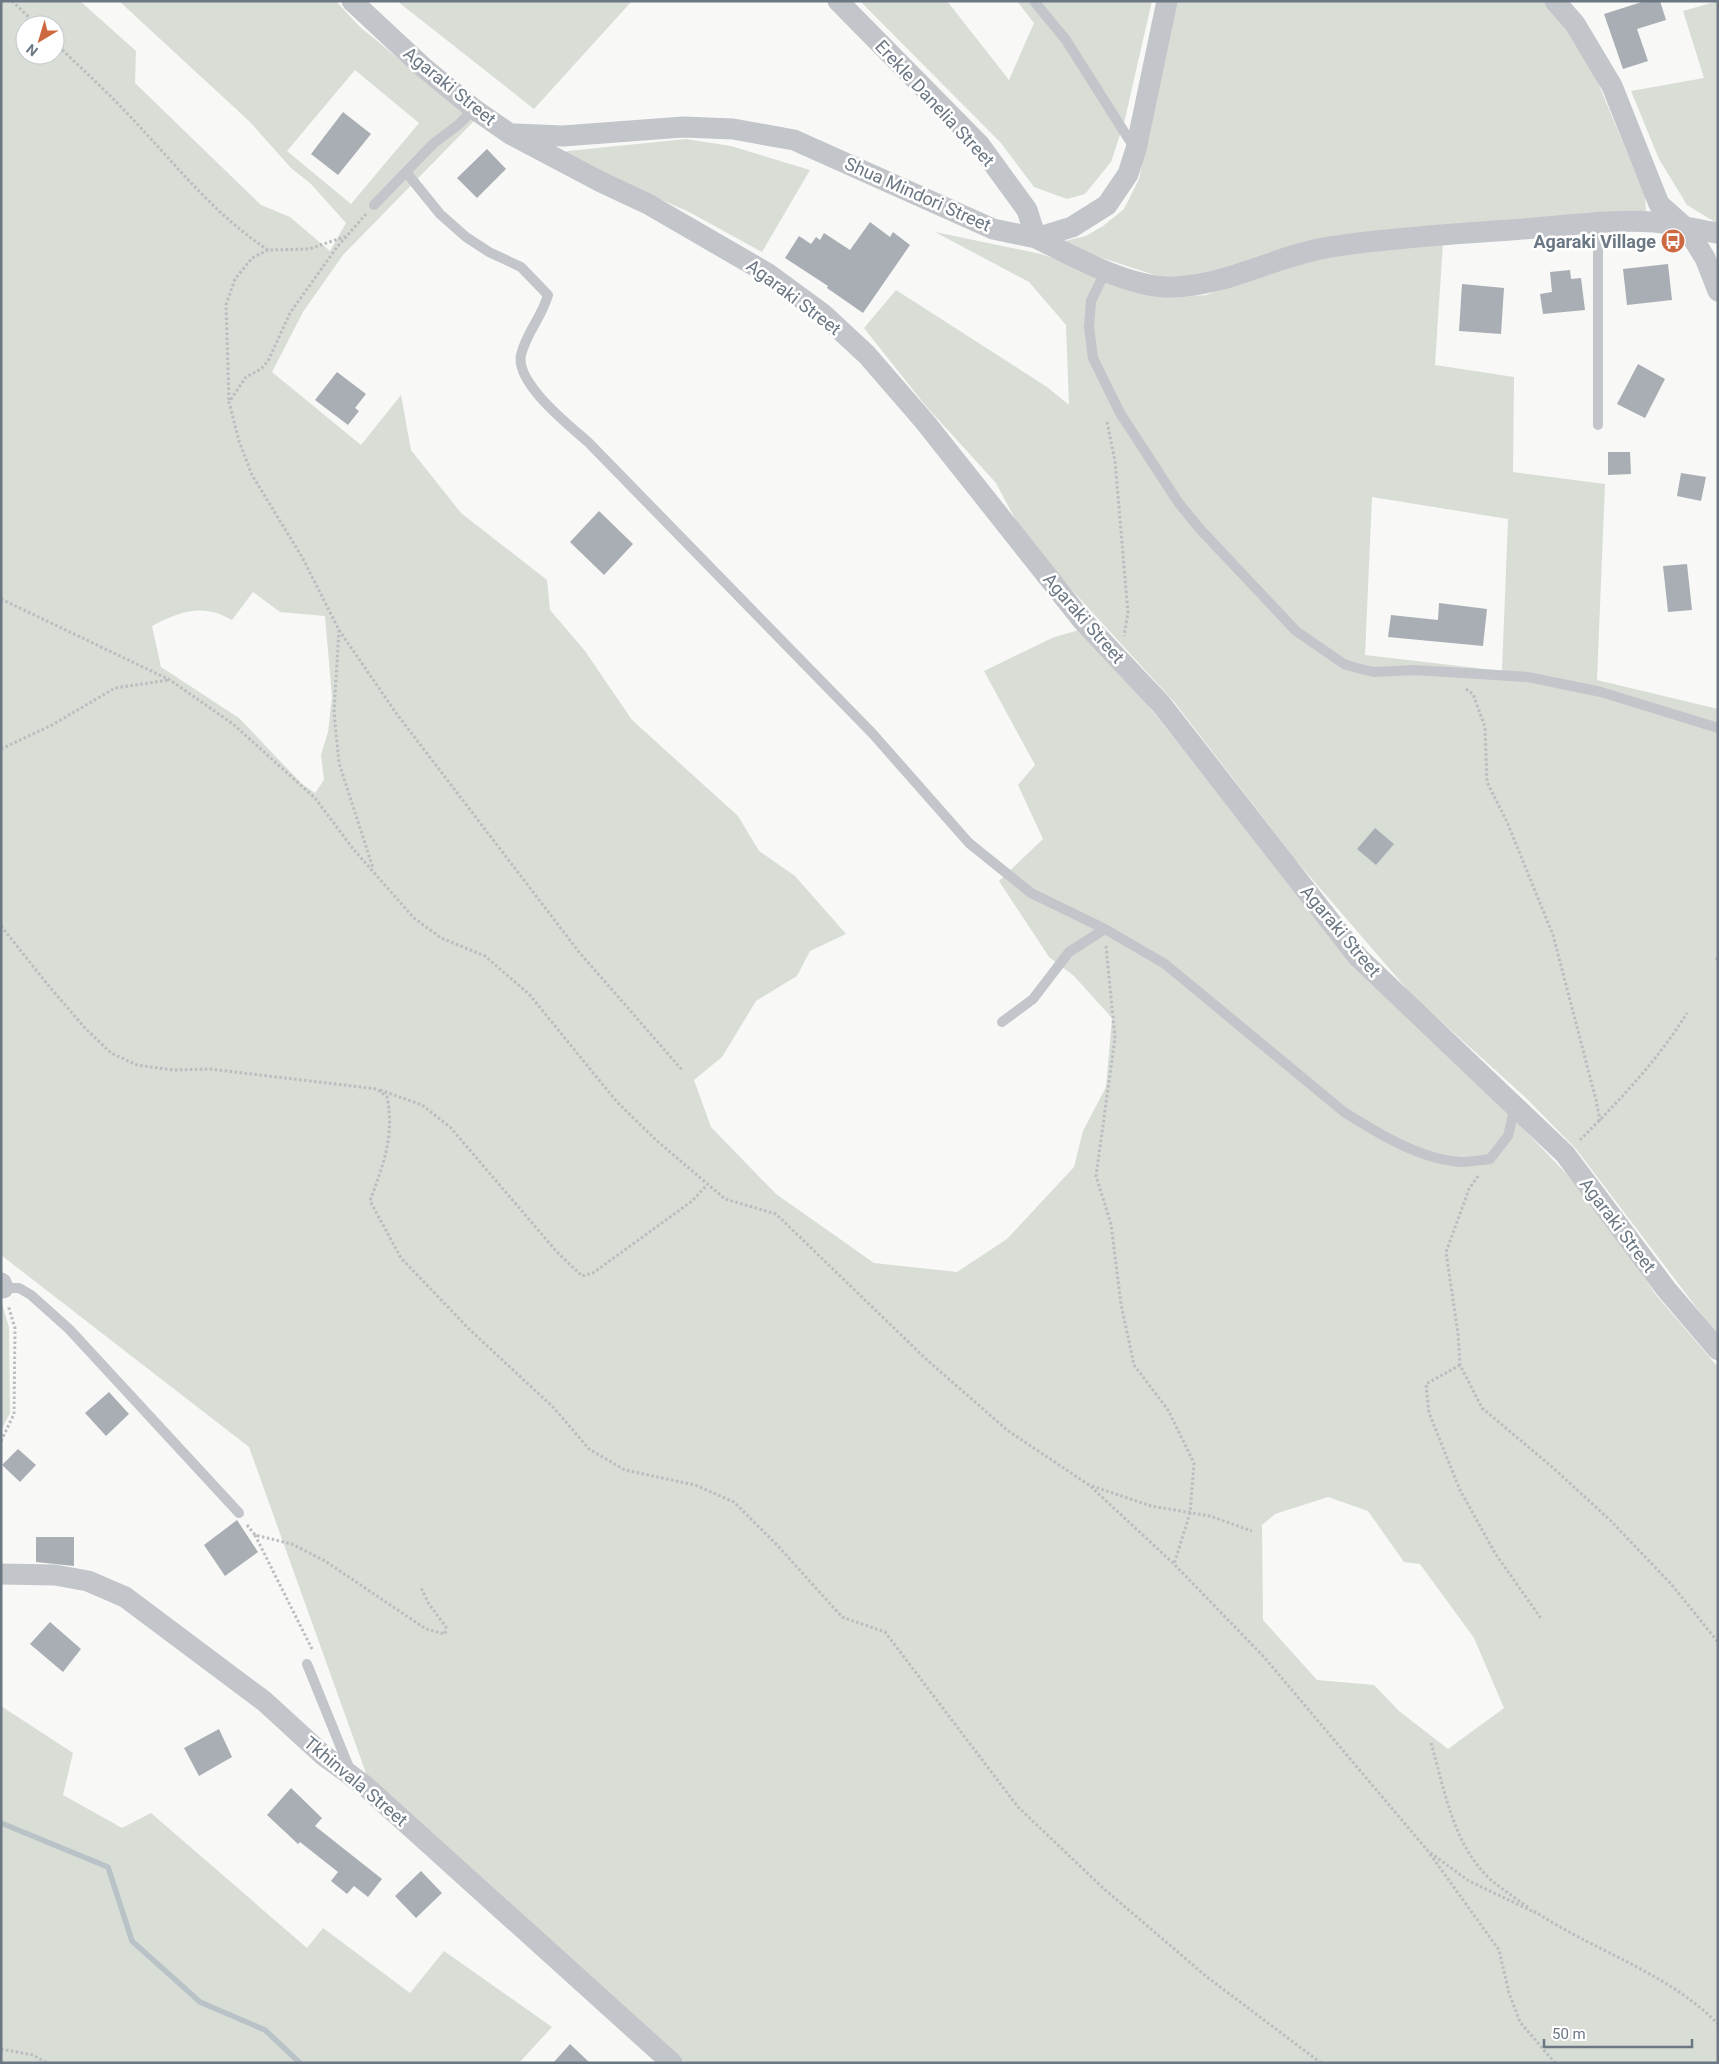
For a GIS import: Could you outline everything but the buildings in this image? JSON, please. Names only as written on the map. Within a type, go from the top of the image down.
[{"type":"street","name":"Agaraki Street","points":[[352,1],[423,67],[474,109],[510,134],[687,226],[767,274],[823,314],[867,355],[925,422],[1082,620],[1160,704],[1358,957],[1565,1154],[1666,1289],[1718,1350]]},
{"type":"street","name":"Erekle Danelia Street","points":[[838,1],[979,144],[1028,210],[1036,238]]},
{"type":"street","name":"Shua Mindori Street","points":[[510,134],[563,136],[683,127],[733,129],[794,140],[993,229],[1036,238],[1072,228],[1107,205],[1128,174],[1136,149],[1167,1]]},
{"type":"street","points":[[1555,1],[1575,24],[1612,86],[1659,204],[1687,228],[1705,258],[1718,291]]},
{"type":"street","points":[[1036,238],[1105,272],[1139,282],[1176,287],[1236,276],[1302,252],[1330,247],[1441,235],[1621,221],[1657,222],[1718,233]]},
{"type":"street","name":"Tkhinvala Street","points":[[1,1574],[55,1575],[88,1581],[125,1597],[264,1701],[323,1755],[353,1776],[672,2063]]},
{"type":"lane","points":[[1034,1],[1066,40],[1136,149]]},
{"type":"lane","points":[[374,205],[434,143],[458,125],[474,109]]},
{"type":"lane","points":[[406,172],[440,214],[466,237],[488,252],[521,267],[548,295],[544,309],[529,332],[520,357],[524,374],[552,410],[595,449],[872,733],[969,843],[1032,893],[1105,929],[1166,964],[1344,1112],[1368,1127],[1426,1155],[1462,1162],[1490,1159],[1508,1136],[1516,1107]]},
{"type":"lane","points":[[1598,223],[1598,425]]},
{"type":"lane","points":[[1105,272],[1091,301],[1089,327],[1094,358],[1120,413],[1178,502],[1199,528],[1296,631],[1344,664],[1374,672],[1443,672],[1528,677],[1602,692],[1718,728]]},
{"type":"lane","points":[[1002,1022],[1034,999],[1069,952],[1105,929]]},
{"type":"lane","points":[[2,1285],[19,1288],[31,1295],[69,1329],[239,1513]]},
{"type":"lane","points":[[307,1664],[353,1776]]},
{"type":"path","points":[[12,1],[27,15]]},
{"type":"path","points":[[65,53],[126,112],[184,177],[244,234],[268,250]]},
{"type":"path","points":[[229,402],[246,377],[261,370],[268,361],[290,313],[323,266],[374,205]]},
{"type":"path","points":[[348,236],[309,249],[268,250],[252,258],[235,279],[226,305],[229,402],[239,440],[252,475],[302,557],[339,630],[396,713],[579,952],[682,1070]]},
{"type":"path","points":[[1105,414],[1115,461],[1128,613],[1119,659]]},
{"type":"path","points":[[1,599],[170,680],[234,724],[315,798],[354,850],[414,918],[441,938],[485,956],[529,994],[616,1102],[706,1185],[725,1199],[776,1214],[926,1359],[1006,1430],[1089,1485],[1174,1564],[1270,1664],[1428,1851],[1498,1950],[1509,1993],[1520,2022],[1555,2063]]},
{"type":"path","points":[[339,630],[334,712],[339,763],[374,871]]},
{"type":"path","points":[[1443,672],[1473,694],[1485,727],[1487,782],[1506,822],[1553,935],[1588,1065],[1600,1121]]},
{"type":"path","points":[[1,749],[52,725],[115,688],[170,680]]},
{"type":"path","points":[[1,926],[85,1028],[111,1053],[137,1065],[173,1070],[210,1068],[377,1089],[422,1105],[450,1127],[556,1252],[582,1276],[593,1273],[692,1201],[706,1185]]},
{"type":"path","points":[[1105,929],[1106,965],[1116,1038],[1096,1176],[1110,1224],[1121,1304],[1134,1365],[1168,1410],[1194,1463],[1190,1513],[1174,1564]]},
{"type":"path","points":[[1565,1154],[1600,1121],[1668,1043],[1687,1013]]},
{"type":"path","points":[[377,1089],[387,1097],[391,1118],[386,1155],[370,1200],[401,1258],[468,1329],[554,1408],[589,1449],[625,1470],[696,1485],[734,1502],[778,1545],[842,1617],[885,1632],[1018,1807],[1103,1888],[1207,1977],[1322,2063]]},
{"type":"path","points":[[1490,1159],[1469,1189],[1446,1252],[1458,1334],[1460,1365],[1482,1408],[1551,1466],[1610,1520],[1671,1584],[1718,1642]]},
{"type":"path","points":[[1,1441],[14,1414],[14,1328],[2,1285]]},
{"type":"path","points":[[1460,1365],[1426,1384],[1429,1413],[1460,1490],[1495,1553],[1542,1620]]},
{"type":"path","points":[[1089,1485],[1151,1506],[1210,1516],[1252,1531]]},
{"type":"path","points":[[239,1513],[255,1535],[316,1658],[307,1664]]},
{"type":"path","points":[[255,1535],[292,1544],[325,1561],[426,1629],[445,1634],[446,1627],[429,1604],[420,1586]]},
{"type":"path","points":[[1431,1743],[1453,1821],[1467,1851],[1491,1880],[1536,1913]]},
{"type":"path","points":[[1428,1851],[1469,1880],[1536,1913],[1668,1984],[1718,2024]]},
{"type":"path","points":[[1,2049],[33,2056],[47,2063]]},
{"type":"shaded area","points":[[1,1],[80,1],[136,51],[135,83],[261,205],[290,217],[330,251],[346,223],[311,184],[291,168],[249,121],[119,1],[336,1],[359,26],[474,121],[343,255],[303,312],[272,372],[361,445],[401,395],[411,450],[461,513],[547,580],[550,610],[585,651],[632,720],[738,816],[759,851],[795,876],[846,934],[810,951],[797,976],[756,1001],[722,1057],[694,1080],[711,1127],[776,1194],[874,1263],[957,1272],[1007,1239],[1074,1167],[1083,1131],[1106,1087],[1112,1018],[1074,976],[1049,957],[999,881],[1043,839],[1018,785],[1035,765],[984,671],[1052,638],[1082,629],[1151,709],[1278,870],[1595,1204],[1656,1295],[1718,1367],[1718,2063],[685,2063],[367,1776],[249,1447],[1,1255]],"holes":[[[355,70],[419,123],[351,204],[287,151]],[[253,592],[280,612],[325,616],[332,697],[328,732],[321,755],[324,780],[315,793],[302,784],[239,718],[161,667],[152,626],[172,616],[201,610],[232,620]],[[1328,1497],[1368,1511],[1404,1562],[1420,1564],[1474,1638],[1504,1708],[1448,1749],[1399,1711],[1374,1685],[1317,1680],[1263,1620],[1262,1525],[1275,1514]]]},
{"type":"shaded area","points":[[397,1],[632,1],[534,109]]},
{"type":"shaded area","points":[[860,1],[947,1],[1009,80],[1034,23],[1017,1],[1152,1],[1124,123],[1111,162],[1085,194],[1067,199],[1034,187],[1001,143]]},
{"type":"shaded area","points":[[1175,1],[1544,1],[1584,49],[1645,196],[1646,212],[1170,280],[1056,243],[1086,236],[1103,226],[1124,209],[1139,179]]},
{"type":"shaded area","points":[[1718,1],[1718,224],[1687,205],[1659,159],[1631,91],[1704,78],[1683,11]]},
{"type":"shaded area","points":[[686,139],[731,146],[810,170],[762,252],[689,212],[561,155],[568,151]]},
{"type":"shaded area","points":[[935,232],[1041,254],[1172,298],[1206,295],[1311,256],[1443,242],[1435,365],[1514,377],[1513,472],[1605,484],[1597,680],[1718,709],[1718,1336],[1576,1149],[1525,1097],[1412,995],[1294,858],[1175,703],[1051,567],[1021,530],[996,483],[925,405],[864,328],[896,290],[1047,387],[1069,405],[1066,325],[1029,282]],"holes":[[[1372,497],[1508,519],[1502,671],[1365,655]]]},
{"type":"shaded area","points":[[1,1301],[9,1327],[10,1413],[1,1431]]},
{"type":"shaded area","points":[[1,1706],[73,1753],[63,1795],[122,1828],[151,1813],[307,1948],[323,1928],[410,1993],[444,1951],[552,2027],[519,2063],[1,2063]]},
{"type":"waterway","points":[[1,1823],[108,1867],[132,1941],[200,2002],[265,2030],[300,2063]]},
{"type":"place","name":"Agaraki Village","points":[[1673,241]]}]
